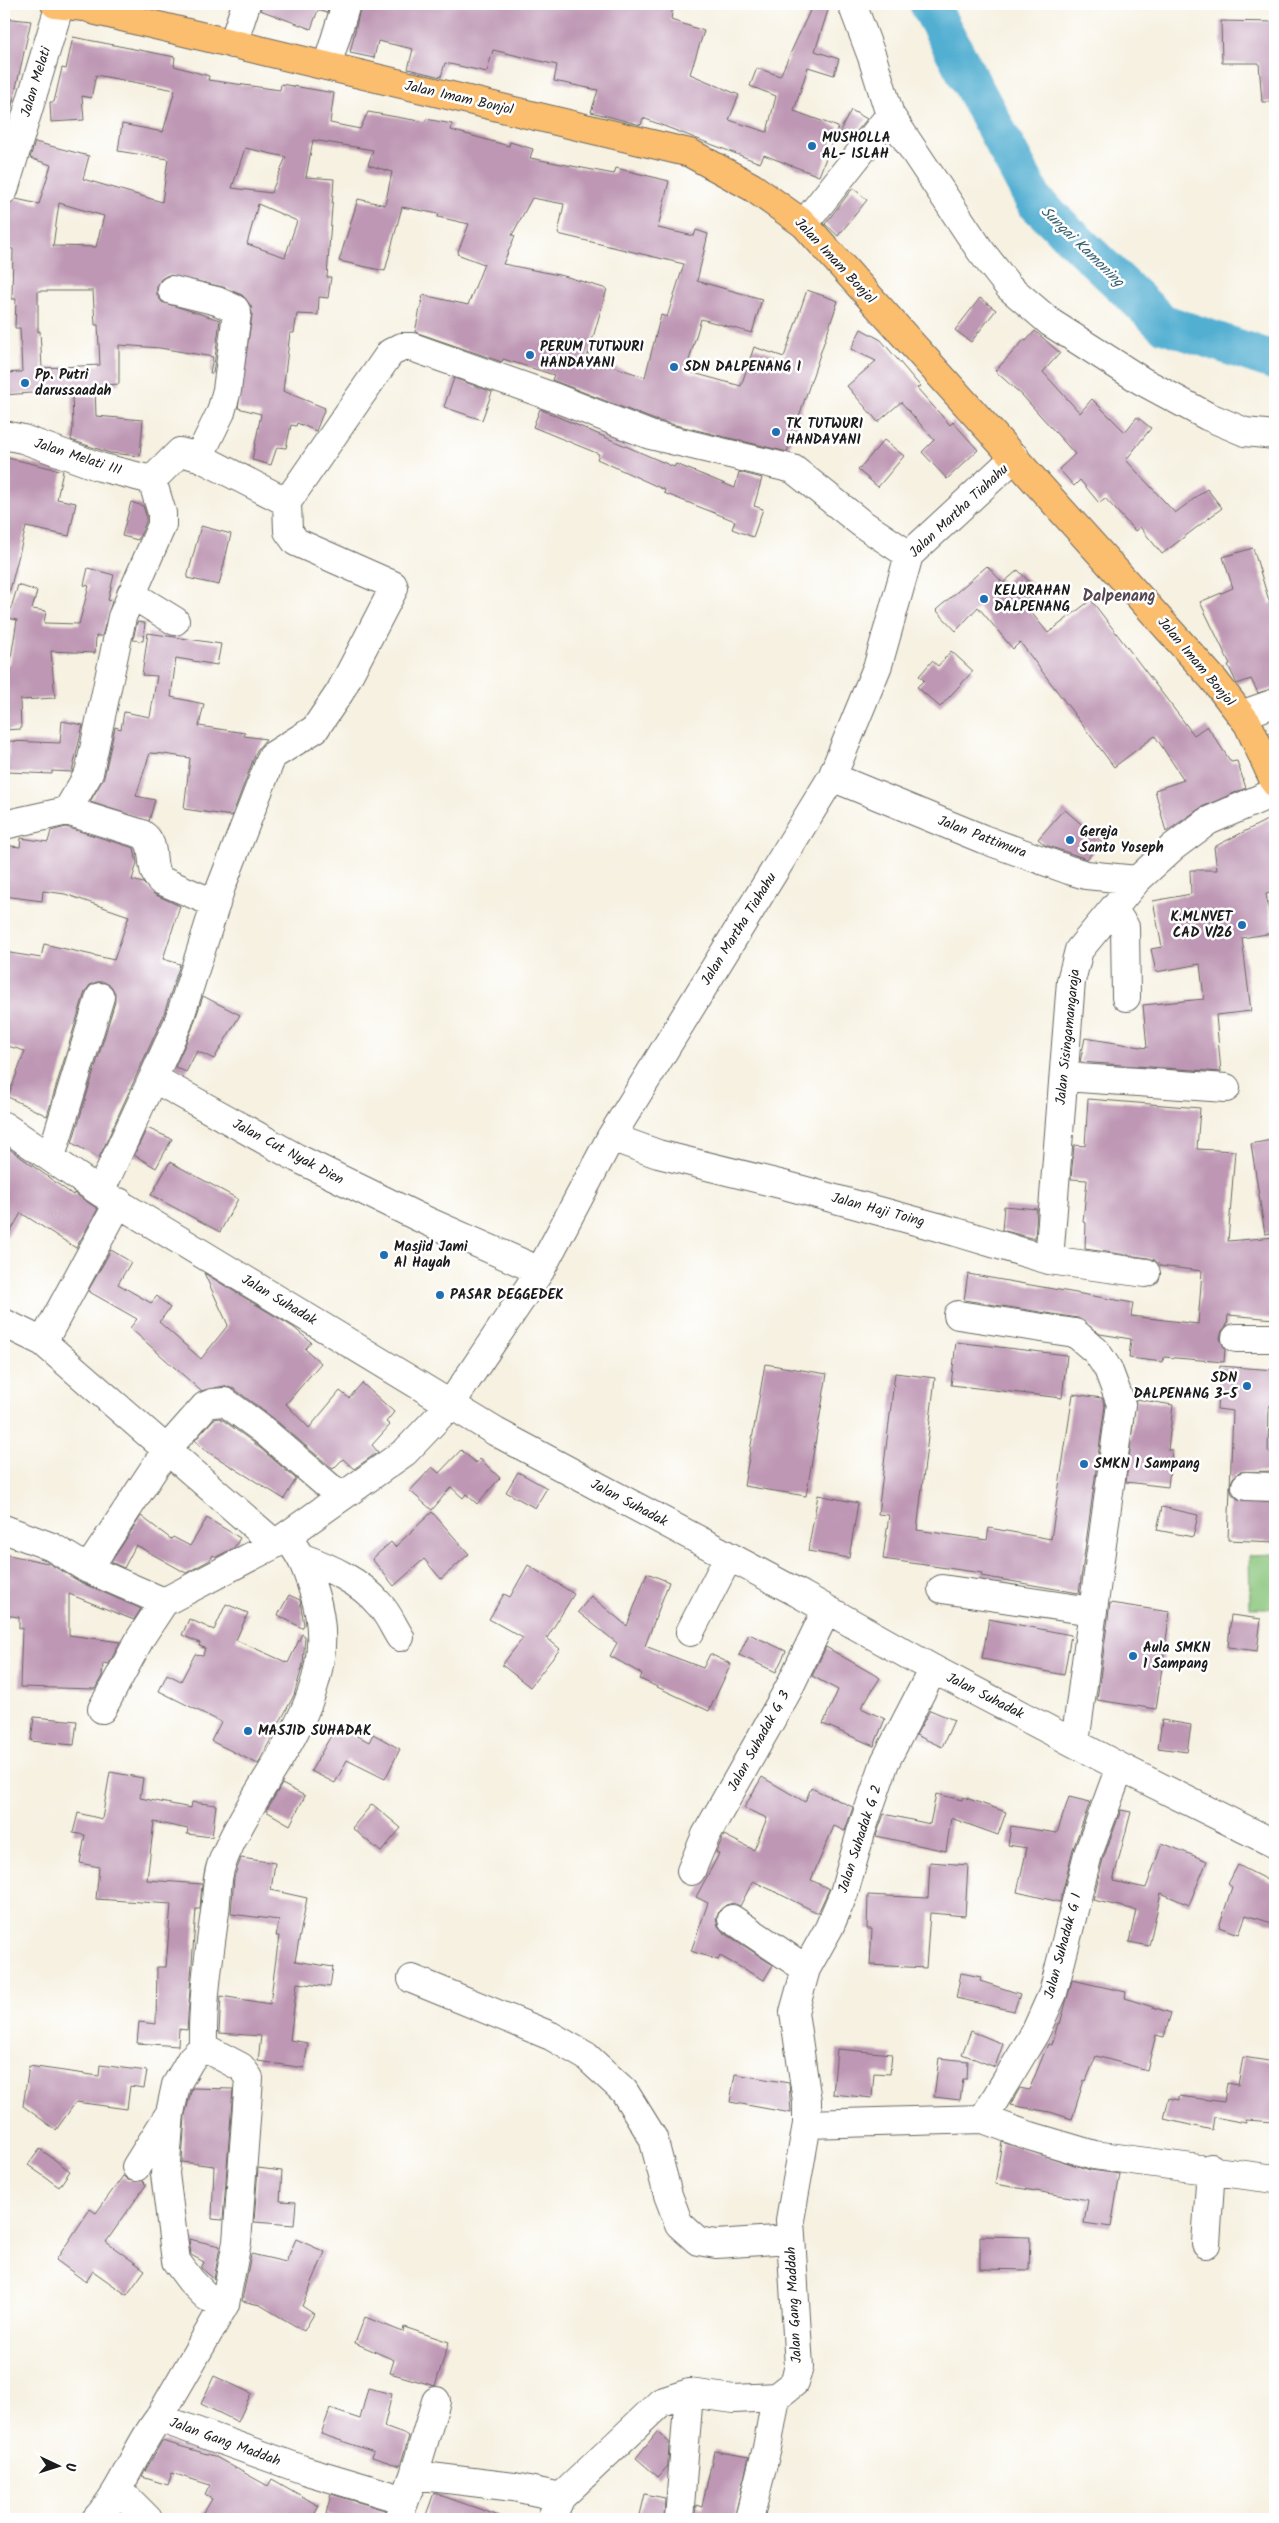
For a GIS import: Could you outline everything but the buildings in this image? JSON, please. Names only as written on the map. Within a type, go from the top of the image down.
[{"type":"main road","name":"Jalan Imam Bonjol","points":[[68,5],[690,153],[752,188],[804,224],[1214,680],[1248,724],[1275,783]]},
{"type":"street","points":[[233,44],[246,4]]},
{"type":"street","points":[[327,66],[346,4]]},
{"type":"street","points":[[852,4],[872,57],[890,115],[980,250],[1010,287],[1051,323],[1142,381],[1207,416],[1245,432],[1275,435]]},
{"type":"street","name":"Jalan Melati","points":[[4,190],[68,5]]},
{"type":"street","points":[[804,224],[890,115]]},
{"type":"street","points":[[172,290],[216,301],[235,309],[237,313],[227,390],[221,412],[199,457]]},
{"type":"street","points":[[43,1342],[110,1197],[153,1078],[178,1023],[216,904],[272,756],[315,729],[340,692],[394,588],[393,585],[296,542],[288,531],[287,502],[390,353],[402,347],[412,347],[556,398],[650,435],[793,469],[861,524],[909,555]]},
{"type":"street","name":"Jalan Melati III","points":[[4,435],[100,467],[152,480]]},
{"type":"street","points":[[67,811],[89,773],[94,757],[122,617],[162,525],[162,513],[152,480],[180,452],[199,457],[287,502]]},
{"type":"street","name":"Jalan Martha Tiahahu","points":[[164,1602],[280,1540],[405,1452],[450,1405],[540,1271],[611,1137],[832,776],[878,665],[909,555],[1015,457]]},
{"type":"street","points":[[131,594],[174,621]]},
{"type":"street","points":[[1241,715],[1275,703]]},
{"type":"street","name":"Jalan Pattimura","points":[[832,776],[983,839],[1069,870],[1086,875],[1137,880]]},
{"type":"street","name":"Jalan Sisingamangaraja","points":[[1049,1260],[1071,981],[1079,950],[1137,880],[1174,847],[1208,821],[1275,792]]},
{"type":"street","points":[[4,826],[67,811],[147,838],[151,843],[156,876],[160,880],[216,904]]},
{"type":"street","points":[[1113,909],[1125,927],[1126,997]]},
{"type":"street","points":[[51,1156],[100,997]]},
{"type":"street","points":[[1064,1077],[1226,1088]]},
{"type":"street","name":"Jalan Cut Nyak Dien","points":[[153,1078],[297,1158],[418,1217],[540,1271]]},
{"type":"street","name":"Jalan Suhadak","points":[[4,1126],[110,1197],[450,1405],[933,1669],[1120,1767],[1275,1844]]},
{"type":"street","name":"Jalan Haji Toing","points":[[611,1137],[658,1154],[851,1203],[1049,1260],[1146,1273]]},
{"type":"street","points":[[958,1315],[1075,1333],[1096,1351],[1116,1386],[1121,1404],[1075,1743]]},
{"type":"street","points":[[4,1323],[43,1342],[168,1449],[303,1558],[329,1568],[365,1590],[380,1604],[400,1637]]},
{"type":"street","points":[[1236,1338],[1275,1338]]},
{"type":"street","points":[[88,1569],[168,1449],[205,1406],[212,1403],[224,1402],[263,1430],[341,1497]]},
{"type":"street","points":[[1246,1486],[1275,1487]]},
{"type":"street","points":[[4,1528],[52,1547],[88,1569],[164,1602],[141,1637],[102,1709]]},
{"type":"street","points":[[690,1632],[729,1556]]},
{"type":"street","points":[[225,2304],[207,2297],[191,2281],[176,2261],[165,2174],[170,2113],[176,2085],[191,2059],[203,2047],[204,2004],[221,1866],[248,1811],[303,1716],[320,1664],[323,1636],[318,1607],[303,1558]]},
{"type":"street","points":[[942,1589],[1092,1611]]},
{"type":"street","name":"Jalan Suhadak G 3","points":[[691,1871],[706,1835],[788,1690],[826,1611]]},
{"type":"street","name":"Jalan Suhadak G 2","points":[[794,2012],[806,1970],[829,1928],[844,1893],[861,1832],[885,1762],[933,1669]]},
{"type":"street","name":"Jalan Suhadak G 1","points":[[983,2119],[1035,2033],[1053,1993],[1088,1854],[1120,1767]]},
{"type":"street","points":[[732,1919],[806,1970]]},
{"type":"street","points":[[412,1979],[551,2036],[586,2056],[624,2091],[653,2138],[668,2195],[679,2224],[698,2241],[716,2244],[790,2239]]},
{"type":"street","name":"Jalan Gang Maddah","points":[[96,2519],[119,2490],[136,2455],[159,2418],[304,2470],[406,2498],[514,2487],[556,2508],[661,2402],[689,2393],[734,2399],[776,2397],[794,2383],[799,2367],[790,2220],[807,2124],[806,2093],[794,2012]]},
{"type":"street","points":[[159,2418],[225,2304],[237,2242],[249,2078],[241,2067],[203,2047]]},
{"type":"street","points":[[136,2167],[170,2113]]},
{"type":"street","points":[[807,2124],[983,2119],[1030,2136],[1094,2155],[1211,2168],[1275,2178]]},
{"type":"street","points":[[1206,2244],[1211,2168]]},
{"type":"street","points":[[679,2519],[689,2393]]},
{"type":"street","points":[[749,2519],[767,2448],[776,2397]]},
{"type":"street","points":[[406,2498],[436,2401]]},
{"type":"street","points":[[119,2490],[148,2519]]},
{"type":"green space","points":[[1275,1554],[1275,1608],[1250,1608],[1249,1555]]},
{"type":"waterway","name":"Sungai Kamoning","points":[[929,4],[1035,202],[1162,323],[1275,361]]},
{"type":"place","name":"MUSHOLLA AL- ISLAH","points":[[812,146]]},
{"type":"place","name":"PERUM TUTWURI HANDAYANI","points":[[530,355]]},
{"type":"place","name":"SDN DALPENANG I","points":[[674,367]]},
{"type":"place","name":"Pp. Putri darussaadah","points":[[25,383]]},
{"type":"place","name":"TK TUTWURI HANDAYANI","points":[[776,432]]},
{"type":"place","name":"KELURAHAN DALPENANG","points":[[984,599]]},
{"type":"place","name":"Gereja Santo Yoseph","points":[[1070,840]]},
{"type":"place","name":"K.MLNVET CAD V/26","points":[[1242,925]]},
{"type":"place","name":"Masjid Jami Al Hayah","points":[[384,1255]]},
{"type":"place","name":"PASAR DEGGEDEK","points":[[440,1295]]},
{"type":"place","name":"SDN DALPENANG 3-5","points":[[1247,1386]]},
{"type":"place","name":"SMKN 1 Sampang","points":[[1084,1464]]},
{"type":"place","name":"Aula SMKN 1 Sampang","points":[[1133,1656]]},
{"type":"place","name":"MASJID SUHADAK","points":[[248,1731]]},
{"type":"district","name":"Dalpenang","points":[[1119,596]]}]
